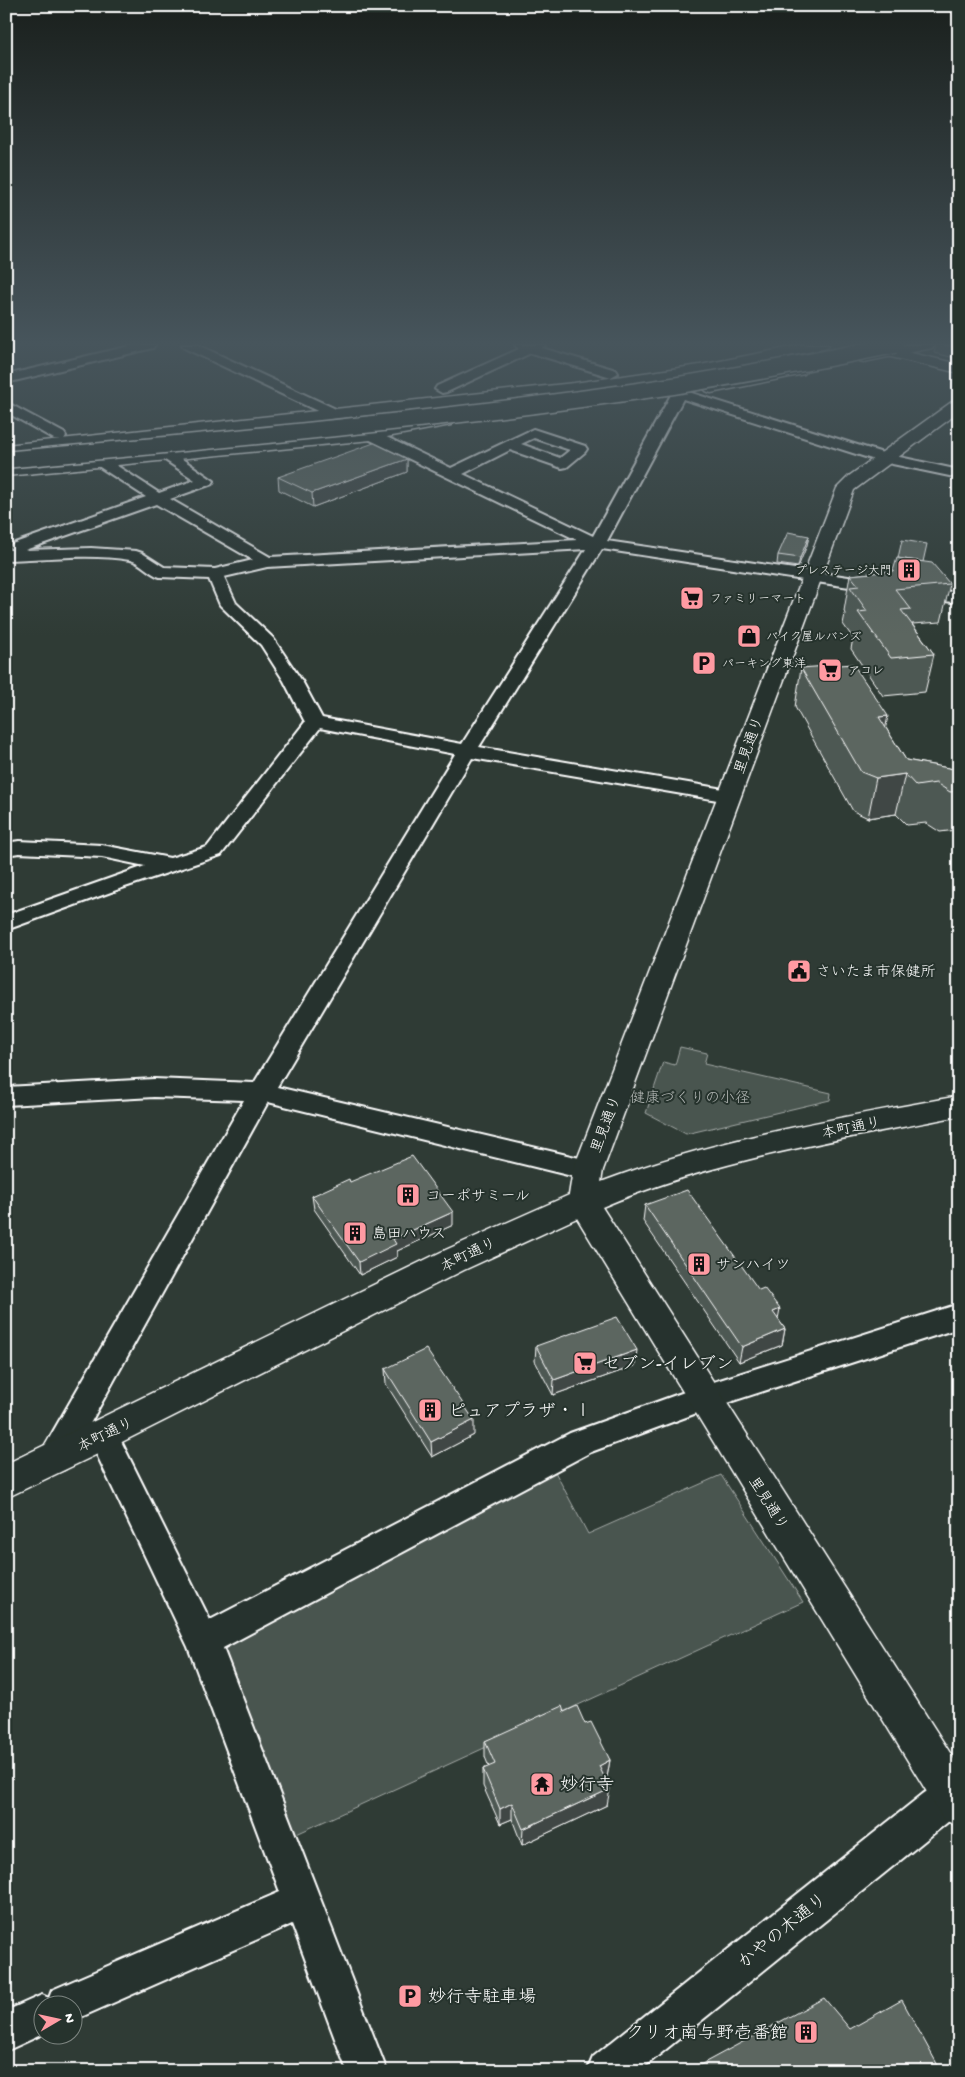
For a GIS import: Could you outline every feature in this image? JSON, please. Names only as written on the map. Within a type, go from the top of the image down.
[{"type":"main road","points":[[6,444],[34,442]]},
{"type":"main road","points":[[6,449],[70,442]]},
{"type":"main road","points":[[6,449],[78,442]]},
{"type":"main road","points":[[6,459],[176,442]]},
{"type":"main road","points":[[6,459],[208,442]]},
{"type":"main road","points":[[6,471],[300,442]]},
{"type":"main road","name":"里見通り","points":[[906,442],[846,488],[810,577],[586,1186],[704,1398],[956,1797]]},
{"type":"main road","name":"本町通り","points":[[6,1482],[103,1436],[503,1237],[586,1186],[638,1181],[706,1160],[839,1129],[959,1106]]},
{"type":"street","points":[[385,442],[597,544]]},
{"type":"street","points":[[54,1459],[260,1092],[468,750],[597,544],[652,442]]},
{"type":"street","points":[[833,442],[884,458],[959,474]]},
{"type":"street","points":[[451,474],[509,445]]},
{"type":"street","points":[[6,551],[207,481],[167,455]]},
{"type":"street","points":[[100,461],[157,498],[267,562]]},
{"type":"street","points":[[6,555],[91,553],[136,556],[160,572],[214,574],[267,562],[597,544],[959,598]]},
{"type":"street","points":[[214,574],[228,605],[268,642],[293,680],[315,722]]},
{"type":"street","points":[[315,722],[547,766],[729,796]]},
{"type":"street","points":[[6,923],[114,883],[214,851],[315,722]]},
{"type":"street","points":[[6,849],[19,847],[102,851],[172,866]]},
{"type":"street","points":[[6,1096],[154,1088],[260,1092],[586,1186]]},
{"type":"street","points":[[203,1640],[581,1442],[704,1398],[959,1316]]},
{"type":"street","points":[[103,1436],[203,1640],[367,2071]]},
{"type":"street","name":"かやの木通り","points":[[607,2071],[956,1797]]},
{"type":"street","points":[[82,1997],[302,1901]]},
{"type":"street","points":[[6,2030],[32,2019]]},
{"type":"green space","name":"健康づくりの小径","points":[[680,1047],[707,1053],[704,1064],[831,1093],[830,1100],[686,1134],[646,1113],[663,1062],[675,1065]]},
{"type":"green space","points":[[553,1468],[588,1534],[721,1475],[803,1602],[290,1837],[219,1639]]},
{"type":"building","points":[[374,443],[407,459],[312,493],[278,477]]},
{"type":"building","points":[[788,532],[809,536],[800,558],[778,555]]},
{"type":"building","points":[[902,540],[927,544],[923,562],[898,558]]},
{"type":"building","points":[[897,558],[932,563],[950,584],[895,589],[911,609],[901,610],[934,654],[891,658],[858,612],[867,611],[850,587],[859,586],[850,575],[893,571]]},
{"type":"building","points":[[853,664],[888,716],[879,717],[906,760],[959,770],[959,791],[950,792],[936,783],[916,786],[905,774],[876,778],[861,772],[801,668]]},
{"type":"building","points":[[412,1156],[453,1212],[393,1239],[396,1244],[359,1262],[312,1196],[349,1179],[350,1182]]},
{"type":"building","name":"サンハイツ","points":[[687,1190],[759,1290],[764,1288],[780,1309],[773,1312],[785,1329],[742,1347],[645,1205]]},
{"type":"building","points":[[617,1317],[637,1350],[554,1380],[536,1346]]},
{"type":"building","name":"ピュアプラザ・Ⅰ","points":[[426,1349],[474,1420],[431,1442],[385,1369]]},
{"type":"building","name":"妙行寺","points":[[562,1706],[564,1712],[577,1706],[585,1724],[591,1722],[610,1760],[599,1766],[610,1789],[523,1829],[512,1803],[500,1809],[483,1769],[495,1764],[485,1741]]},
{"type":"building","name":"クリオ南与野壱番館","points":[[824,1998],[850,2029],[902,2000],[941,2071],[689,2071]]},
{"type":"place","name":"プレステージ大門","points":[[909,570]]},
{"type":"place","name":"ファミリーマート","points":[[692,598]]},
{"type":"place","name":"バイク屋ルバンズ","points":[[749,636]]},
{"type":"place","name":"パーキング東洋","points":[[704,663]]},
{"type":"place","name":"アコレ","points":[[830,670]]},
{"type":"place","name":"さいたま市保健所","points":[[799,971]]},
{"type":"place","name":"コーポサミール","points":[[408,1195]]},
{"type":"place","name":"島田ハウス","points":[[355,1233]]},
{"type":"place","name":"サンハイツ","points":[[699,1264]]},
{"type":"place","name":"セブン-イレブン","points":[[585,1363]]},
{"type":"place","name":"ピュアプラザ・Ⅰ","points":[[430,1410]]},
{"type":"place","name":"妙行寺","points":[[542,1784]]},
{"type":"place","name":"妙行寺駐車場","points":[[410,1996]]},
{"type":"place","name":"クリオ南与野壱番館","points":[[806,2032]]}]
